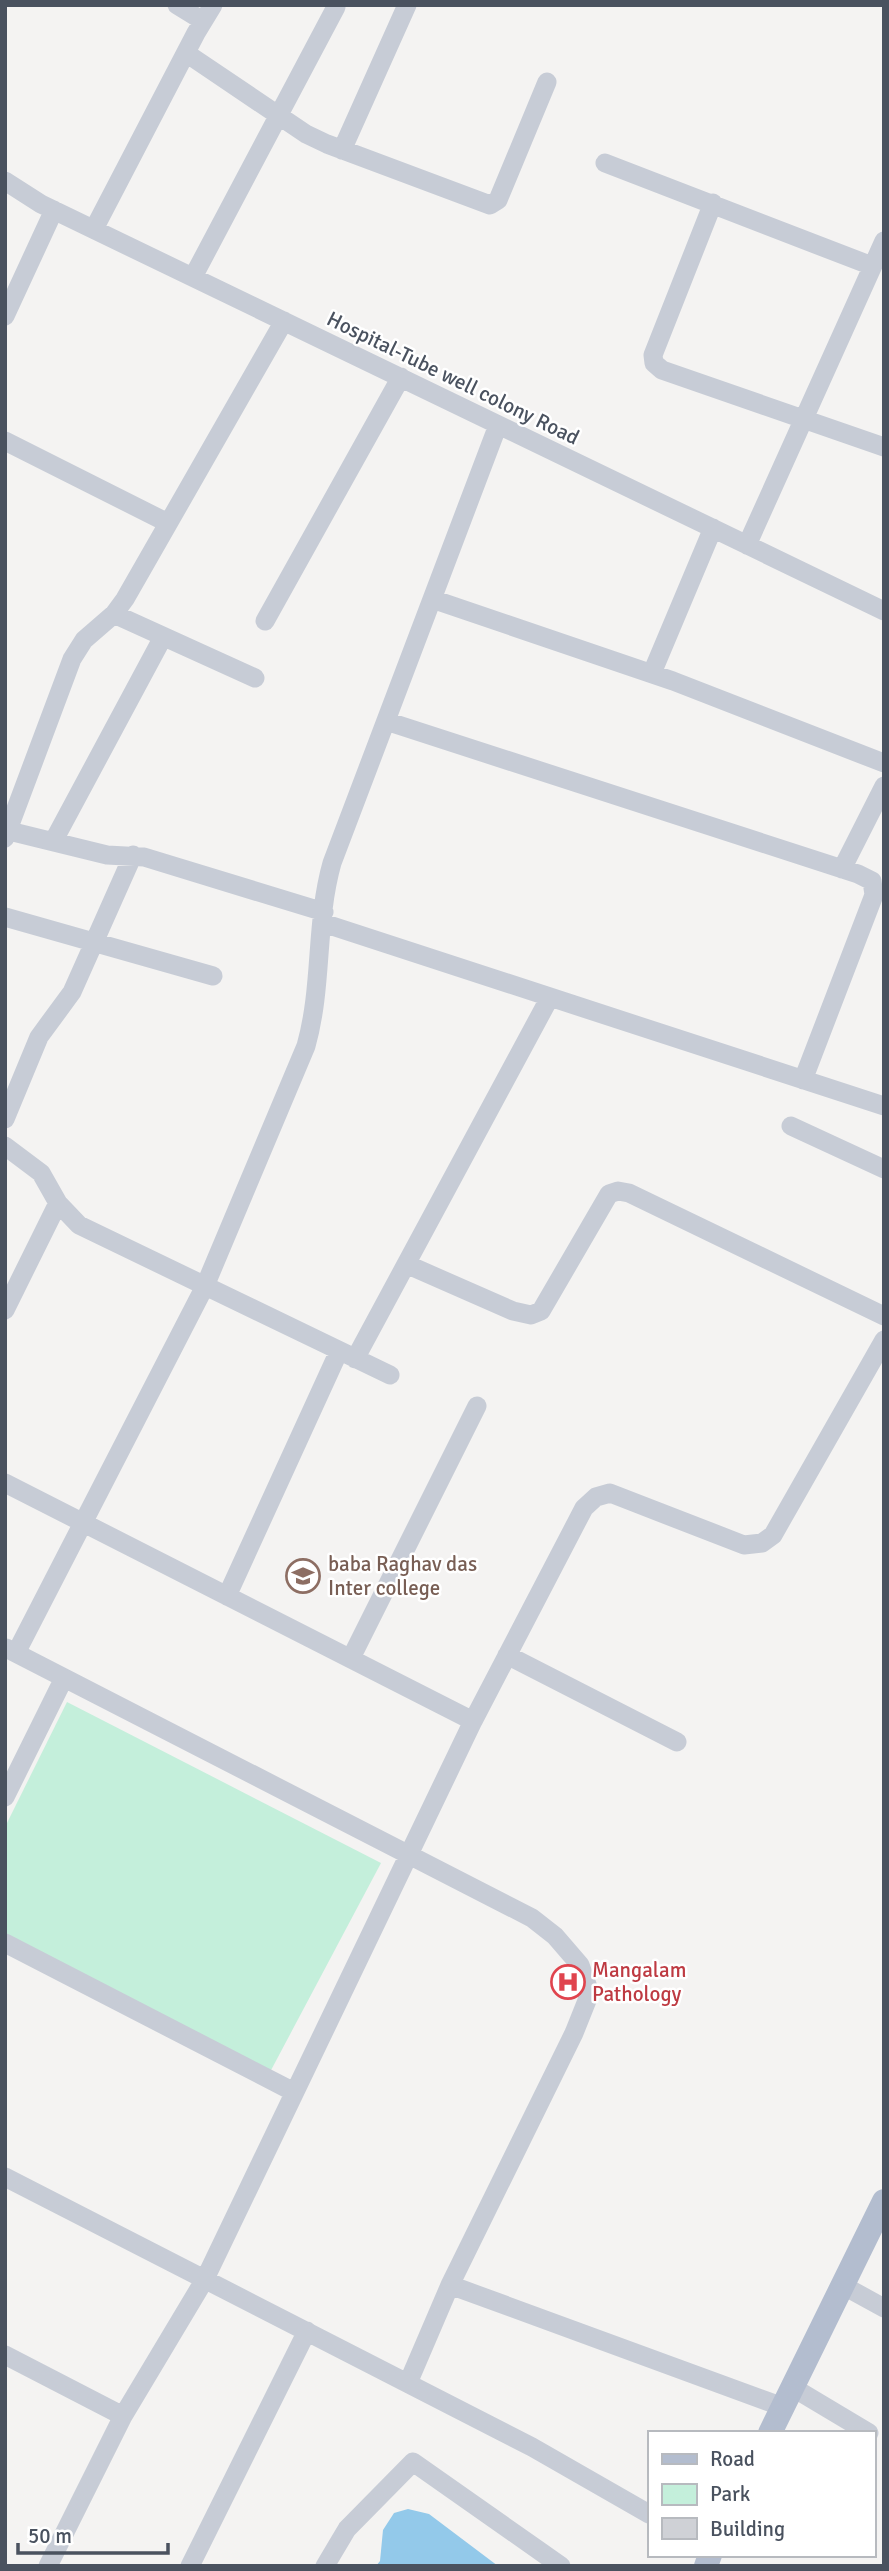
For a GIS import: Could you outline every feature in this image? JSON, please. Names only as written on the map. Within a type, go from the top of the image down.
[{"type":"main road","points":[[771,2431],[884,2201]]},
{"type":"street","points":[[94,229],[208,13],[177,5]]},
{"type":"street","points":[[342,150],[407,5]]},
{"type":"street","points":[[193,277],[336,7]]},
{"type":"street","points":[[186,52],[306,134],[489,205],[498,200],[547,82]]},
{"type":"street","points":[[605,163],[872,266]]},
{"type":"street","name":"Hospital-Tube well colony Road","points":[[5,181],[94,229],[884,611]]},
{"type":"street","points":[[713,203],[653,355],[654,363],[662,370],[884,447]]},
{"type":"street","points":[[5,316],[54,209]]},
{"type":"street","points":[[747,545],[884,241]]},
{"type":"street","points":[[284,321],[125,599],[114,614],[84,640],[72,659],[6,833],[107,855],[133,855],[884,1107]]},
{"type":"street","points":[[265,621],[401,377]]},
{"type":"street","points":[[408,2382],[450,2286],[574,2033],[590,1993],[580,1965],[555,1936],[532,1917],[407,1856],[10,1651],[83,1523],[205,1286],[306,1046],[314,1012],[328,877],[332,863],[498,425]]},
{"type":"street","points":[[5,441],[168,523]]},
{"type":"street","points":[[652,673],[713,528]]},
{"type":"street","points":[[432,599],[652,673],[884,763]]},
{"type":"street","points":[[114,614],[255,678]]},
{"type":"street","points":[[53,842],[163,636]]},
{"type":"street","points":[[386,721],[872,881],[874,895],[803,1080]]},
{"type":"street","points":[[842,869],[884,786]]},
{"type":"street","points":[[5,1119],[39,1037],[72,992],[133,855]]},
{"type":"street","points":[[5,917],[213,976]]},
{"type":"street","points":[[227,1596],[347,1355],[406,1264],[550,997]]},
{"type":"street","points":[[791,1126],[884,1169]]},
{"type":"street","points":[[5,1146],[41,1173],[58,1203],[79,1225],[390,1375]]},
{"type":"street","points":[[406,1264],[513,1311],[531,1315],[541,1311],[609,1194],[618,1191],[629,1193],[884,1315]]},
{"type":"street","points":[[5,1310],[58,1203]]},
{"type":"street","points":[[48,2566],[123,2416],[205,2279],[472,1721],[584,1508],[596,1497],[610,1493],[744,1545],[762,1543],[773,1535],[884,1340]]},
{"type":"street","points":[[351,1658],[477,1406]]},
{"type":"street","points":[[5,1483],[472,1721]]},
{"type":"street","points":[[507,1655],[677,1742]]},
{"type":"street","points":[[5,1797],[64,1678]]},
{"type":"street","points":[[5,1943],[294,2092]]},
{"type":"street","points":[[5,2177],[408,2382],[532,2447],[648,2513]]},
{"type":"street","points":[[842,2285],[884,2308]]},
{"type":"street","points":[[450,2286],[788,2397],[864,2431]]},
{"type":"street","points":[[190,2566],[307,2331]]},
{"type":"street","points":[[5,2355],[123,2416]]},
{"type":"street","points":[[325,2566],[347,2529],[413,2462],[561,2566]]},
{"type":"green space","points":[[67,1702],[381,1863],[269,2074],[5,1940],[5,1827]]},
{"type":"water","points":[[408,2509],[429,2514],[498,2566],[376,2566],[380,2561],[383,2530],[394,2513]]},
{"type":"building","points":[[558,1970],[580,1981],[573,1994],[552,1983]]},
{"type":"place","name":"baba Raghav das Inter college","points":[[303,1576]]},
{"type":"place","name":"Mangalam Pathology","points":[[568,1982]]}]
